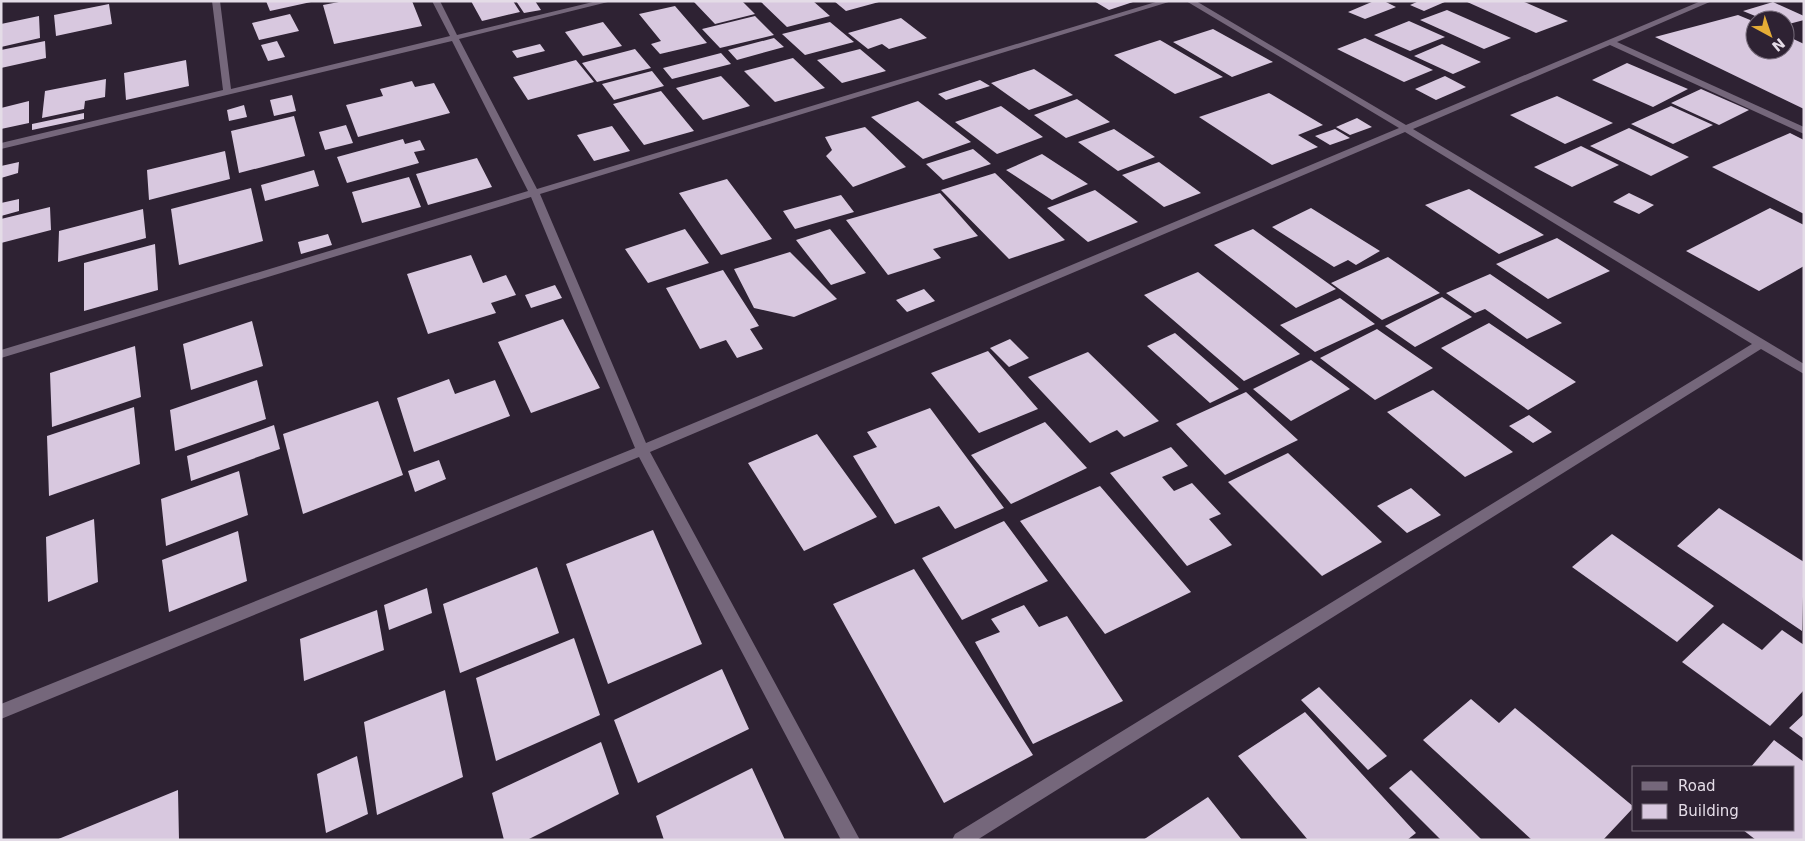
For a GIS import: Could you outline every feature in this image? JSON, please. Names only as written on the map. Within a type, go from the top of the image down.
[{"type":"street","points":[[216,1],[227,92]]},
{"type":"street","points":[[436,1],[534,193],[642,450],[852,840]]},
{"type":"street","points":[[1,146],[608,1]]},
{"type":"street","points":[[1,354],[1168,1]]},
{"type":"street","points":[[1190,1],[1407,129],[1804,370]]},
{"type":"street","points":[[1,712],[642,450],[1708,1]]},
{"type":"street","points":[[1612,43],[1804,131]]},
{"type":"street","points":[[961,840],[1760,344]]},
{"type":"building","points":[[266,1],[311,1],[311,2],[270,11]]},
{"type":"building","points":[[344,1],[412,1],[422,26],[334,44],[323,5]]},
{"type":"building","points":[[471,1],[513,1],[520,12],[482,21]]},
{"type":"building","points":[[516,1],[535,1],[541,10],[524,13]]},
{"type":"building","points":[[742,1],[755,14],[715,24],[694,2]]},
{"type":"building","points":[[760,1],[813,1],[830,16],[787,27]]},
{"type":"building","points":[[834,1],[879,1],[879,2],[846,11]]},
{"type":"building","points":[[1094,1],[1133,1],[1133,2],[1109,10]]},
{"type":"building","points":[[1374,1],[1384,1],[1396,7],[1365,19],[1348,12]]},
{"type":"building","points":[[1419,1],[1447,1],[1424,11],[1410,5]]},
{"type":"building","points":[[1465,1],[1522,1],[1568,21],[1536,33]]},
{"type":"building","points":[[1773,2],[1791,10],[1746,10]]},
{"type":"building","points":[[109,4],[112,24],[56,36],[54,15]]},
{"type":"building","points":[[675,6],[707,43],[660,54],[651,44],[661,41],[639,14]]},
{"type":"building","points":[[1447,10],[1511,38],[1484,49],[1420,20]]},
{"type":"building","points":[[1795,12],[1804,16],[1804,20],[1795,22]]},
{"type":"building","points":[[290,14],[299,31],[259,40],[252,23]]},
{"type":"building","points":[[1738,15],[1745,18],[1745,60],[1795,60],[1795,40],[1804,44],[1804,109],[1655,37]]},
{"type":"building","points":[[39,16],[40,38],[1,47],[1,24]]},
{"type":"building","points":[[755,16],[774,35],[720,48],[702,29]]},
{"type":"building","points":[[901,18],[927,38],[889,49],[882,44],[868,49],[848,33]]},
{"type":"building","points":[[1409,21],[1445,37],[1410,51],[1374,35]]},
{"type":"building","points":[[603,22],[622,46],[583,56],[565,32]]},
{"type":"building","points":[[830,22],[854,42],[805,55],[782,34]]},
{"type":"building","points":[[1213,29],[1273,62],[1232,77],[1173,42]]},
{"type":"building","points":[[774,38],[784,47],[737,60],[728,50]]},
{"type":"building","points":[[1365,38],[1433,70],[1404,82],[1337,49]]},
{"type":"building","points":[[1160,40],[1223,77],[1175,94],[1114,55]]},
{"type":"building","points":[[45,41],[46,58],[1,68],[1,50]]},
{"type":"building","points":[[277,41],[285,57],[268,61],[261,45]]},
{"type":"building","points":[[540,44],[545,51],[517,58],[512,51]]},
{"type":"building","points":[[1442,44],[1481,62],[1453,74],[1414,56]]},
{"type":"building","points":[[635,49],[651,68],[597,82],[582,63]]},
{"type":"building","points":[[860,49],[886,71],[842,83],[817,60]]},
{"type":"building","points":[[721,53],[731,64],[672,79],[663,68]]},
{"type":"building","points":[[793,58],[825,88],[775,102],[744,71]]},
{"type":"building","points":[[186,60],[189,86],[126,100],[124,73]]},
{"type":"building","points":[[576,60],[594,82],[528,100],[513,77]]},
{"type":"building","points":[[1627,63],[1688,89],[1653,107],[1592,80]]},
{"type":"building","points":[[1034,69],[1073,95],[1029,110],[991,83]]},
{"type":"building","points":[[652,71],[664,86],[614,100],[602,84]]},
{"type":"building","points":[[721,76],[750,106],[703,120],[676,88]]},
{"type":"building","points":[[1445,76],[1466,87],[1436,100],[1415,89]]},
{"type":"building","points":[[106,79],[105,97],[85,101],[84,109],[42,118],[45,91]]},
{"type":"building","points":[[980,80],[990,86],[946,100],[938,94]]},
{"type":"building","points":[[412,81],[415,87],[434,83],[450,113],[358,137],[346,105],[383,96],[380,89]]},
{"type":"building","points":[[1701,89],[1749,110],[1719,125],[1671,103]]},
{"type":"building","points":[[661,91],[694,131],[644,145],[613,104]]},
{"type":"building","points":[[1269,93],[1323,125],[1298,135],[1318,147],[1272,165],[1199,117]]},
{"type":"building","points":[[292,95],[296,111],[274,116],[270,100]]},
{"type":"building","points":[[1557,96],[1613,123],[1565,144],[1510,115]]},
{"type":"building","points":[[1077,99],[1110,122],[1066,138],[1034,115]]},
{"type":"building","points":[[29,101],[29,123],[1,129],[1,108]]},
{"type":"building","points":[[918,101],[971,142],[923,159],[871,117]]},
{"type":"building","points":[[244,105],[247,117],[229,121],[227,110]]},
{"type":"building","points":[[1001,106],[1043,137],[997,154],[955,122]]},
{"type":"building","points":[[1671,106],[1713,125],[1673,144],[1631,124]]},
{"type":"building","points":[[84,113],[84,119],[32,130],[32,124]]},
{"type":"building","points":[[294,116],[305,156],[239,173],[231,131]]},
{"type":"building","points":[[1357,118],[1372,127],[1350,135],[1336,127]]},
{"type":"building","points":[[346,125],[353,143],[325,150],[319,132]]},
{"type":"building","points":[[612,126],[630,151],[594,161],[577,135]]},
{"type":"building","points":[[865,127],[906,167],[853,187],[826,156],[832,150],[825,137]]},
{"type":"building","points":[[1629,128],[1689,157],[1651,176],[1590,146]]},
{"type":"building","points":[[1114,129],[1155,157],[1118,171],[1078,142]]},
{"type":"building","points":[[1335,129],[1350,138],[1330,145],[1315,136]]},
{"type":"building","points":[[1790,133],[1804,140],[1804,214],[1712,167]]},
{"type":"building","points":[[403,139],[405,144],[420,140],[425,150],[414,152],[419,163],[347,183],[337,157]]},
{"type":"building","points":[[1581,146],[1619,165],[1572,187],[1534,167]]},
{"type":"building","points":[[973,149],[991,164],[943,180],[926,164]]},
{"type":"building","points":[[225,151],[230,179],[149,200],[147,170]]},
{"type":"building","points":[[1042,154],[1088,184],[1052,200],[1006,170]]},
{"type":"building","points":[[477,158],[492,187],[428,205],[416,174]]},
{"type":"building","points":[[19,162],[18,173],[1,178],[1,166]]},
{"type":"building","points":[[1159,162],[1201,193],[1164,207],[1122,175]]},
{"type":"building","points":[[314,170],[319,186],[265,201],[261,185]]},
{"type":"building","points":[[995,173],[1065,240],[1009,259],[941,190]]},
{"type":"building","points":[[409,177],[421,207],[362,223],[352,192]]},
{"type":"building","points":[[727,179],[772,239],[721,255],[679,193]]},
{"type":"building","points":[[251,188],[263,241],[179,265],[171,209]]},
{"type":"building","points":[[1469,189],[1544,235],[1499,254],[1425,205]]},
{"type":"building","points":[[1095,190],[1138,222],[1088,242],[1047,208]]},
{"type":"building","points":[[940,193],[978,236],[933,249],[941,258],[888,275],[846,220]]},
{"type":"building","points":[[1629,193],[1654,205],[1639,214],[1613,202]]},
{"type":"building","points":[[841,195],[854,212],[795,229],[783,211]]},
{"type":"building","points":[[19,199],[19,211],[1,216],[1,203]]},
{"type":"building","points":[[50,207],[51,230],[1,243],[1,219]]},
{"type":"building","points":[[1311,208],[1380,251],[1356,265],[1348,260],[1334,267],[1272,227]]},
{"type":"building","points":[[1770,208],[1804,225],[1804,266],[1759,291],[1686,251]]},
{"type":"building","points":[[143,209],[146,238],[58,262],[59,231]]},
{"type":"building","points":[[685,229],[709,263],[648,283],[625,249]]},
{"type":"building","points":[[830,229],[866,273],[831,285],[796,240]]},
{"type":"building","points":[[1253,229],[1336,289],[1296,308],[1214,245]]},
{"type":"building","points":[[328,234],[332,245],[301,254],[298,242]]},
{"type":"building","points":[[1557,238],[1610,271],[1548,299],[1496,264]]},
{"type":"building","points":[[155,244],[158,290],[84,311],[84,263]]},
{"type":"building","points":[[790,252],[837,299],[794,317],[754,308],[734,269]]},
{"type":"building","points":[[471,255],[483,283],[506,275],[516,295],[491,303],[496,313],[428,334],[407,274]]},
{"type":"building","points":[[1388,257],[1440,293],[1382,320],[1331,283]]},
{"type":"building","points":[[723,270],[759,326],[750,329],[763,349],[737,358],[726,340],[700,349],[666,288]]},
{"type":"building","points":[[1198,272],[1300,354],[1244,381],[1144,295]]},
{"type":"building","points":[[1490,274],[1562,323],[1527,339],[1485,309],[1475,313],[1446,293]]},
{"type":"building","points":[[555,285],[562,298],[531,308],[525,295]]},
{"type":"building","points":[[924,289],[935,301],[907,312],[896,300]]},
{"type":"building","points":[[1442,297],[1472,317],[1415,347],[1385,326]]},
{"type":"building","points":[[1340,298],[1375,324],[1315,352],[1280,325]]},
{"type":"building","points":[[563,319],[600,388],[531,413],[498,342]]},
{"type":"building","points":[[252,321],[263,366],[191,390],[183,344]]},
{"type":"building","points":[[1489,323],[1576,382],[1528,410],[1441,348]]},
{"type":"building","points":[[1377,329],[1433,368],[1375,400],[1320,358]]},
{"type":"building","points":[[1175,333],[1239,389],[1210,403],[1147,346]]},
{"type":"building","points":[[1010,339],[1029,358],[1009,367],[990,348]]},
{"type":"building","points":[[135,346],[141,397],[52,427],[50,373]]},
{"type":"building","points":[[988,351],[1038,409],[979,433],[931,373]]},
{"type":"building","points":[[1088,352],[1159,421],[1124,437],[1117,430],[1090,443],[1028,377]]},
{"type":"building","points":[[1311,360],[1350,389],[1291,421],[1253,389]]},
{"type":"building","points":[[449,379],[455,394],[495,380],[510,416],[414,452],[397,398]]},
{"type":"building","points":[[257,380],[266,419],[175,451],[170,410]]},
{"type":"building","points":[[1433,390],[1513,452],[1465,477],[1387,412]]},
{"type":"building","points":[[1246,392],[1298,440],[1225,475],[1176,424]]},
{"type":"building","points":[[378,401],[403,475],[303,514],[283,434]]},
{"type":"building","points":[[134,407],[140,464],[49,496],[47,436]]},
{"type":"building","points":[[930,408],[1004,508],[955,529],[939,506],[895,524],[853,456],[877,447],[867,432]]},
{"type":"building","points":[[1529,415],[1552,432],[1533,443],[1509,426]]},
{"type":"building","points":[[1045,422],[1087,468],[1011,504],[971,455]]},
{"type":"building","points":[[274,425],[280,449],[191,481],[187,456]]},
{"type":"building","points":[[817,434],[877,517],[804,551],[748,463]]},
{"type":"building","points":[[1171,447],[1188,466],[1162,477],[1174,491],[1192,483],[1221,514],[1209,519],[1232,545],[1187,566],[1110,473]]},
{"type":"building","points":[[1288,453],[1382,542],[1322,576],[1228,482]]},
{"type":"building","points":[[439,460],[446,479],[415,492],[408,471]]},
{"type":"building","points":[[239,471],[248,515],[166,546],[161,499]]},
{"type":"building","points":[[1100,486],[1191,592],[1105,634],[1020,521]]},
{"type":"building","points":[[1411,488],[1441,515],[1407,533],[1377,506]]},
{"type":"building","points":[[1719,508],[1804,562],[1802,631],[1677,546]]},
{"type":"building","points":[[94,519],[98,582],[48,602],[46,537]]},
{"type":"building","points":[[1004,521],[1048,581],[962,620],[922,558]]},
{"type":"building","points":[[653,530],[702,644],[608,684],[566,564]]},
{"type":"building","points":[[238,531],[247,581],[169,612],[162,560]]},
{"type":"building","points":[[1612,534],[1714,606],[1677,642],[1572,567]]},
{"type":"building","points":[[537,567],[559,633],[460,673],[443,604]]},
{"type":"building","points":[[914,569],[1033,755],[944,803],[833,604]]},
{"type":"building","points":[[427,588],[432,613],[389,630],[384,605]]},
{"type":"building","points":[[1024,605],[1039,627],[1067,616],[1123,701],[1033,744],[975,642],[1000,632],[991,619]]},
{"type":"building","points":[[377,610],[384,650],[304,681],[300,639]]},
{"type":"building","points":[[1723,623],[1762,650],[1782,630],[1804,645],[1804,690],[1770,726],[1682,662]]},
{"type":"building","points":[[574,638],[600,715],[496,761],[476,678]]},
{"type":"building","points":[[722,669],[749,729],[638,783],[614,720]]},
{"type":"building","points":[[1319,687],[1387,756],[1368,770],[1301,700]]},
{"type":"building","points":[[445,690],[463,777],[377,815],[364,722]]},
{"type":"building","points":[[1471,699],[1499,723],[1515,708],[1632,805],[1632,809],[1603,840],[1532,840],[1423,740]]},
{"type":"building","points":[[1305,712],[1416,833],[1407,840],[1308,840],[1238,756]]},
{"type":"building","points":[[1804,714],[1804,739],[1789,728]]},
{"type":"building","points":[[1774,740],[1804,762],[1804,840],[1756,840],[1744,831],[1795,831],[1795,766],[1752,766]]},
{"type":"building","points":[[601,742],[619,794],[527,840],[504,840],[492,793]]},
{"type":"building","points":[[357,756],[368,814],[326,833],[317,774]]},
{"type":"building","points":[[752,768],[785,840],[664,840],[656,816]]},
{"type":"building","points":[[1411,770],[1482,840],[1441,840],[1389,788]]},
{"type":"building","points":[[178,790],[179,840],[56,840]]},
{"type":"building","points":[[1208,797],[1242,840],[1143,840]]}]
